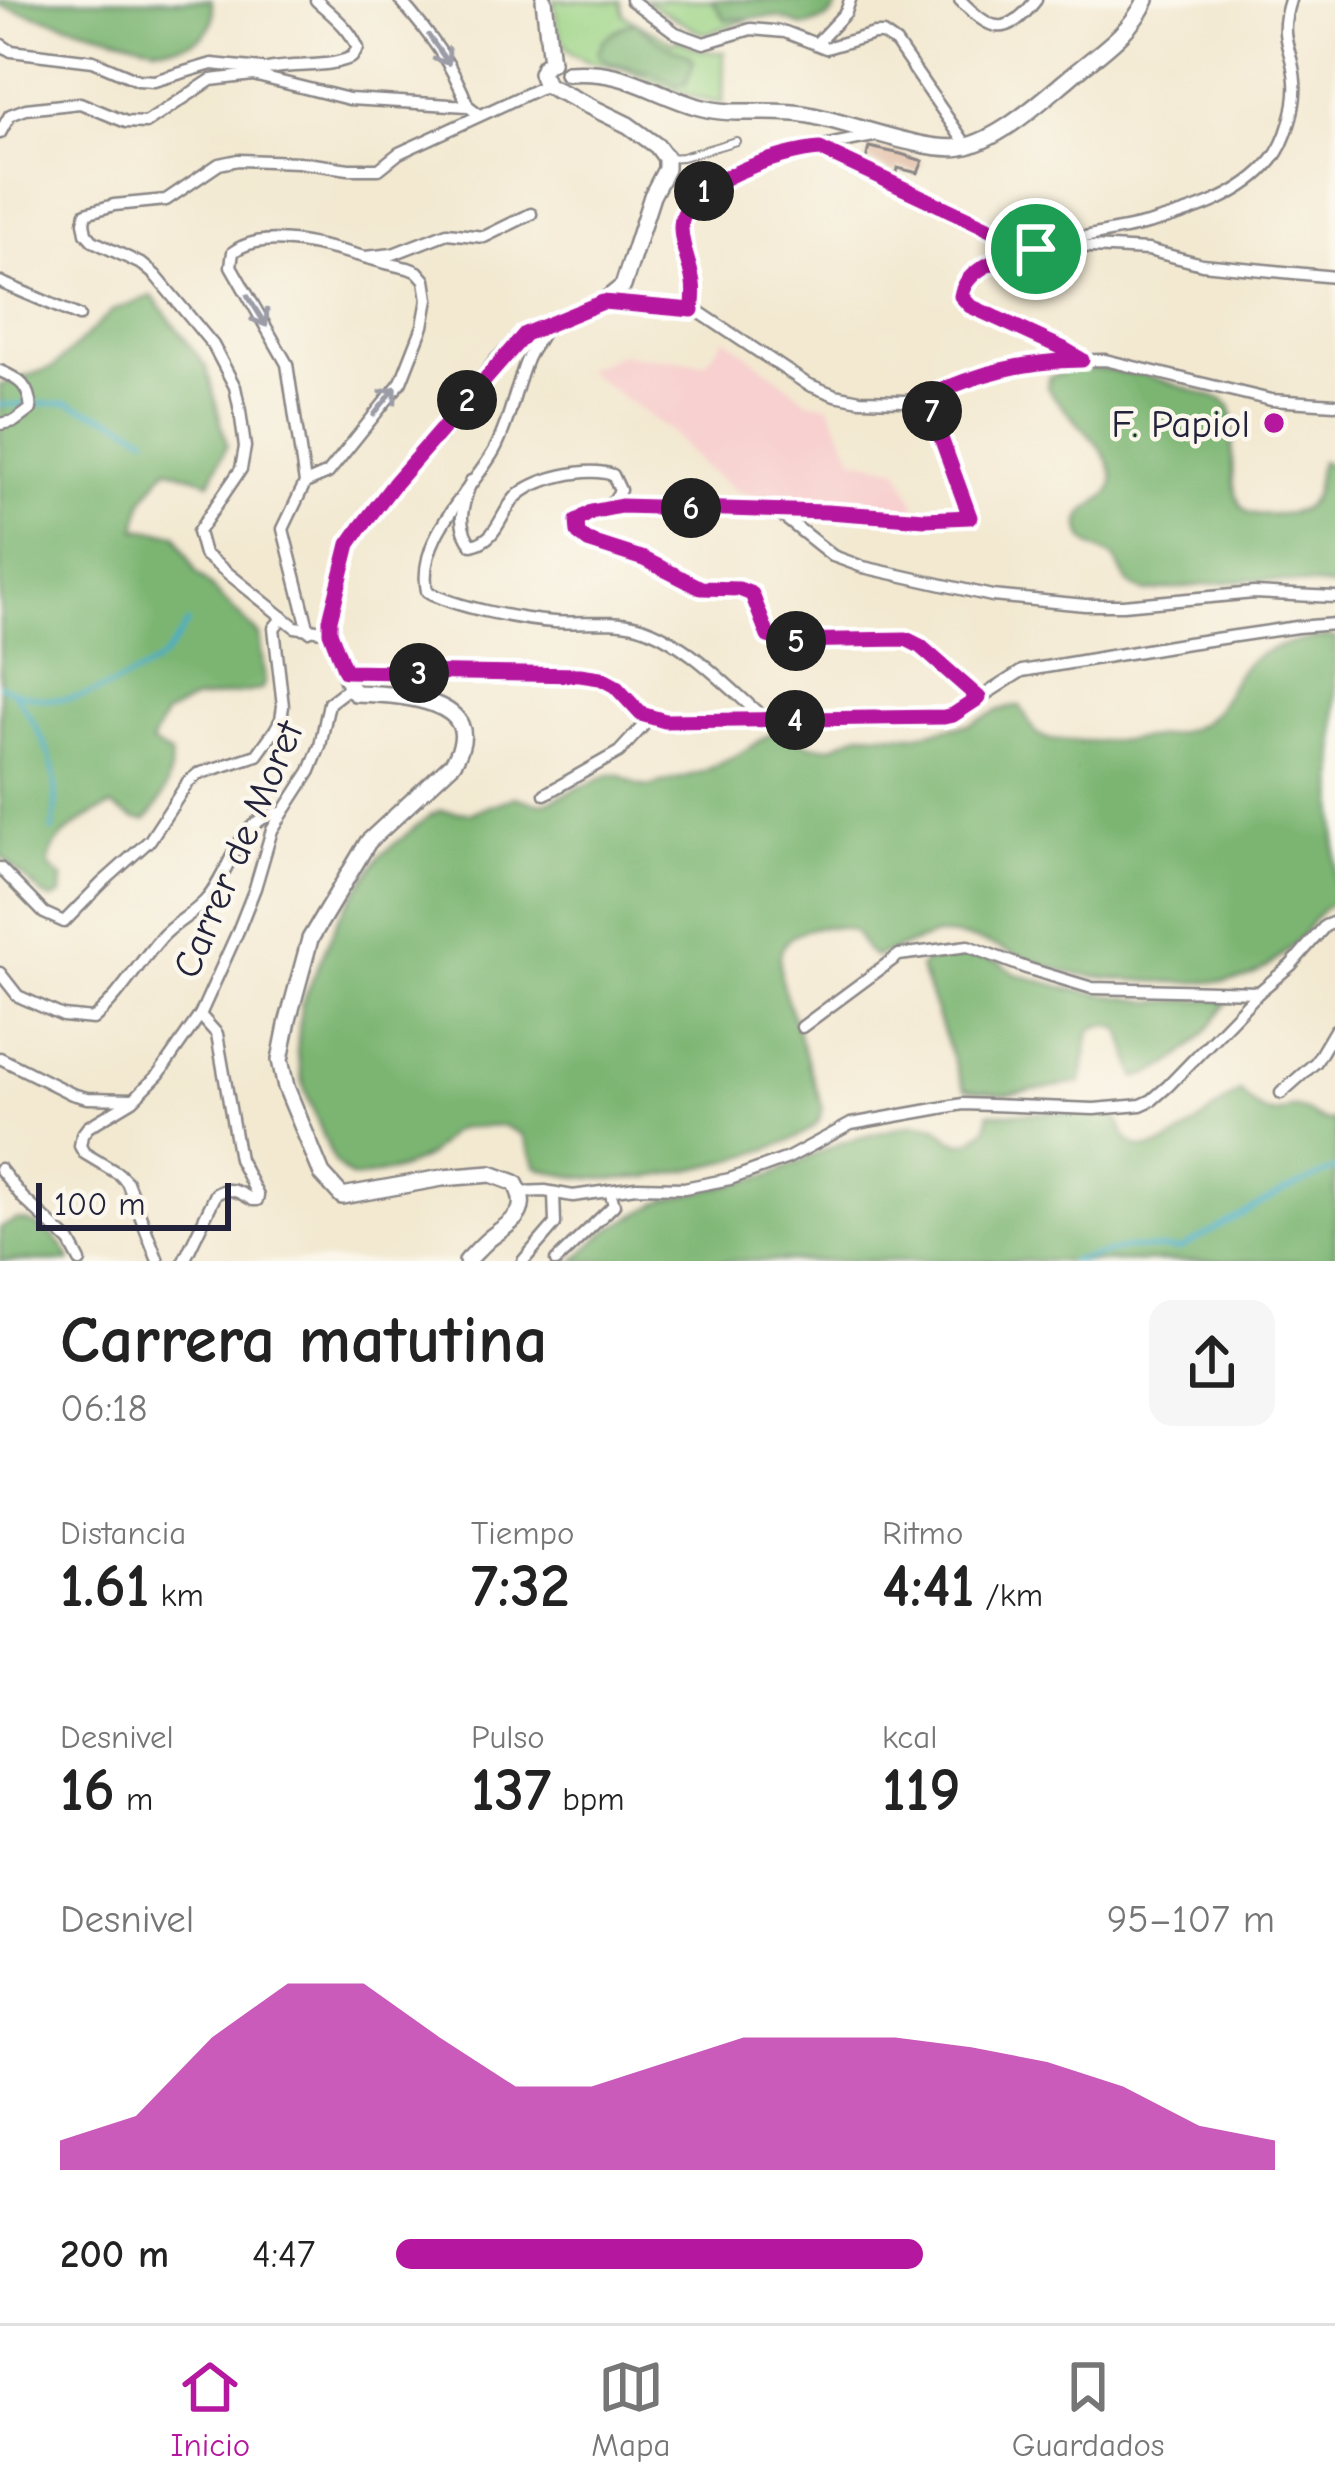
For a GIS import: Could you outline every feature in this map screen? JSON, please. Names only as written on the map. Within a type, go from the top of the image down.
[{"type":"street","points":[[0,134],[10,116],[26,109],[80,103],[126,122],[146,123],[211,80],[346,61],[358,48],[354,39],[316,0]]},
{"type":"street","points":[[400,0],[454,71],[468,106],[480,115]]},
{"type":"street","points":[[544,0],[550,62]]},
{"type":"street","points":[[632,0],[676,33],[704,43],[752,28],[785,32],[826,48],[883,34],[896,43],[967,146]]},
{"type":"street","points":[[816,44],[846,12],[850,0]]},
{"type":"street","points":[[961,0],[987,26],[1006,27],[1021,19],[1036,0]]},
{"type":"street","points":[[567,73],[626,78],[702,108],[791,112],[932,146],[967,146],[1039,103],[1127,29],[1146,0]]},
{"type":"street","points":[[1082,360],[970,306],[961,296],[965,282],[996,262],[1151,224],[1245,185],[1274,157],[1290,119],[1294,71],[1283,34],[1291,0]]},
{"type":"street","points":[[0,44],[11,51],[93,61],[138,80],[154,81],[212,64],[258,72],[349,99],[468,106]]},
{"type":"street","points":[[330,632],[296,627],[204,554],[198,532],[245,457],[240,411],[227,370],[213,345],[155,275],[93,241],[86,233],[86,213],[166,200],[219,164],[238,160],[380,169],[399,153],[480,115],[550,87],[564,84],[567,73],[562,64],[544,66],[541,74],[550,87],[628,125],[657,146],[666,158],[666,169],[652,196],[623,286],[603,302],[525,334],[349,544],[330,632],[356,693],[394,694],[436,704],[458,720],[465,735],[453,764],[368,842],[310,939],[280,1060],[286,1087],[322,1174],[342,1196],[490,1174],[515,1183],[520,1213],[466,1261]]},
{"type":"street","points":[[692,310],[695,283],[681,227],[694,199],[714,184],[769,160],[884,134]]},
{"type":"street","points":[[807,150],[820,149],[1009,238],[1148,250],[1202,264],[1335,277]]},
{"type":"street","points":[[362,257],[393,254],[447,232],[484,237],[531,214]]},
{"type":"street","points":[[305,483],[328,473],[401,382],[428,311],[427,288],[418,272],[362,257],[273,240],[244,244],[232,252],[233,274],[287,364],[305,483],[284,529],[309,631]]},
{"type":"street","points":[[0,282],[80,316]]},
{"type":"street","points":[[603,302],[699,312],[807,384],[835,395],[890,403],[926,397],[979,374],[1082,360],[1105,361],[1271,400],[1335,404]]},
{"type":"street","points":[[548,324],[529,355],[494,450],[447,514],[430,555],[424,580],[427,590],[459,604],[549,622],[642,627],[680,646],[768,721]]},
{"type":"street","points":[[0,371],[16,378],[30,394],[31,409],[15,421],[0,424]]},
{"type":"street","points":[[471,481],[460,516],[463,534],[472,545],[486,542],[512,501],[525,490],[568,474],[598,470],[613,475],[620,490],[608,509]]},
{"type":"street","points":[[979,698],[906,639],[784,641],[768,636],[752,594],[701,588],[644,559],[588,541],[578,533],[577,521],[591,512],[621,506],[775,510],[833,556],[992,596],[1085,605],[1254,593],[1335,598]]},
{"type":"street","points":[[0,868],[44,913],[64,922],[151,840],[188,782],[198,774],[256,755],[281,719],[274,628],[283,617]]},
{"type":"street","points":[[641,714],[665,721],[944,717],[1022,670],[1335,624]]},
{"type":"street","points":[[348,679],[580,675],[600,678],[626,694],[644,725],[619,752],[545,794]]},
{"type":"street","name":"Carrer de Moret","points":[[184,1261],[216,1194],[231,1189],[253,1200],[258,1196],[239,1159],[217,1034],[200,1015],[255,888],[272,830],[310,771],[329,703],[348,679]]},
{"type":"street","points":[[0,973],[18,996],[63,1016],[93,1019],[110,1005],[163,935],[206,901],[249,829],[269,814],[281,813]]},
{"type":"street","points":[[520,1192],[573,1196],[637,1187],[684,1188],[730,1179],[788,1158],[851,1124],[963,1104],[1094,1109],[1141,1105],[1168,1086],[1325,926],[1335,922]]},
{"type":"street","points":[[802,1027],[899,955],[968,946],[1092,988],[1259,992]]},
{"type":"street","points":[[158,1261],[127,1182],[80,1146],[88,1127],[134,1100],[159,1074],[200,1015]]},
{"type":"street","points":[[1281,1093],[1316,1062],[1335,1030]]},
{"type":"street","points":[[0,1058],[72,1094],[134,1100]]},
{"type":"street","points":[[0,1168],[22,1198],[70,1241],[80,1261]]},
{"type":"street","points":[[556,1261],[614,1205],[610,1191]]},
{"type":"street","points":[[524,1261],[555,1224],[554,1193]]},
{"type":"lane","points":[[666,158],[736,141]]},
{"type":"lane","points":[[775,510],[925,519],[970,517],[926,397]]},
{"type":"shaded area","points":[[725,337],[808,401],[829,405],[854,458],[899,468],[917,510],[763,500],[735,490],[702,466],[672,432],[584,370],[619,354],[705,363]]},
{"type":"green space","points":[[0,0],[211,0],[213,13],[211,24],[199,38],[179,46],[155,47],[0,6]]},
{"type":"green space","points":[[554,0],[621,2],[624,15],[673,43],[677,39],[705,51],[724,52],[723,103],[576,56],[560,35]]},
{"type":"green space","points":[[644,0],[712,0],[725,19],[751,19],[699,32]]},
{"type":"green space","points":[[712,0],[839,0],[827,19],[802,26],[777,17],[725,19]]},
{"type":"green space","points":[[635,22],[691,58],[694,62],[686,84],[677,85],[600,57],[604,39]]},
{"type":"green space","points":[[152,296],[206,367],[227,445],[210,482],[167,468],[143,499],[136,529],[176,534],[196,572],[259,635],[265,681],[261,690],[194,700],[165,715],[151,743],[170,755],[168,782],[156,807],[145,820],[111,806],[71,829],[50,856],[49,867],[62,878],[61,895],[52,899],[0,855],[0,385],[54,367],[113,310]]},
{"type":"green space","points":[[1070,370],[1142,374],[1223,400],[1231,407],[1233,480],[1239,503],[1248,512],[1300,510],[1315,493],[1321,461],[1335,468],[1335,587],[1253,579],[1147,592],[1129,583],[1113,556],[1096,549],[1081,533],[1084,512],[1111,489],[1112,470],[1097,445],[1047,387],[1050,377]]},
{"type":"green space","points":[[1335,637],[1335,902],[1286,951],[1253,975],[1190,982],[1084,975],[987,943],[935,935],[874,957],[855,932],[813,928],[793,936],[780,960],[782,984],[823,1109],[818,1122],[801,1135],[730,1160],[638,1178],[587,1178],[537,1167],[523,1135],[504,1126],[461,1128],[429,1155],[400,1169],[360,1178],[350,1177],[334,1162],[305,1090],[297,1053],[301,1006],[339,917],[380,856],[430,815],[471,813],[515,797],[547,802],[609,775],[648,787],[702,772],[771,734],[831,747],[860,733],[913,735],[970,724],[1020,706],[1036,733],[1045,738],[1103,741],[1170,734],[1209,718],[1240,671],[1259,655],[1297,642]]},
{"type":"green space","points":[[937,957],[999,962],[1016,974],[1069,989],[1152,1002],[1216,999],[1227,1003],[1188,1050],[1150,1074],[1136,1078],[1121,1029],[1105,1025],[1090,1031],[1081,1083],[1006,1094],[965,1089],[920,968]]},
{"type":"green space","points":[[1240,1092],[1269,1113],[1294,1108],[1335,1120],[1335,1261],[574,1261],[608,1230],[665,1200],[771,1175],[843,1142],[914,1124],[935,1126],[961,1143],[987,1128],[989,1113],[1096,1113],[1117,1118],[1131,1143],[1144,1148],[1173,1140]]},
{"type":"green space","points":[[17,1220],[49,1233],[70,1261],[0,1261],[0,1228]]},
{"type":"building","points":[[869,147],[923,161],[918,173],[898,168],[893,173],[866,160]]},
{"type":"waterway","points":[[0,405],[67,403],[147,437]]},
{"type":"waterway","points":[[0,685],[33,697],[79,697],[158,662],[188,623]]},
{"type":"waterway","points":[[14,692],[50,757],[56,791],[52,831]]},
{"type":"waterway","points":[[1070,1261],[1128,1248],[1180,1249],[1335,1169]]},
{"type":"place","name":"F. Papiol","points":[[1274,423]]},
{"type":"route","points":[[820,149],[1009,238],[1052,245],[1036,249],[972,275],[961,290],[963,302],[1082,360],[979,374],[926,397],[970,517],[621,506],[591,512],[577,521],[578,533],[588,541],[644,559],[701,588],[752,594],[768,636],[784,641],[891,638],[920,646],[979,698],[953,715],[665,721],[641,714],[626,694],[600,678],[345,671],[330,620],[349,544],[361,527],[525,334],[603,302],[692,310],[695,283],[681,227],[683,215],[714,184],[769,160],[820,149]]}]
